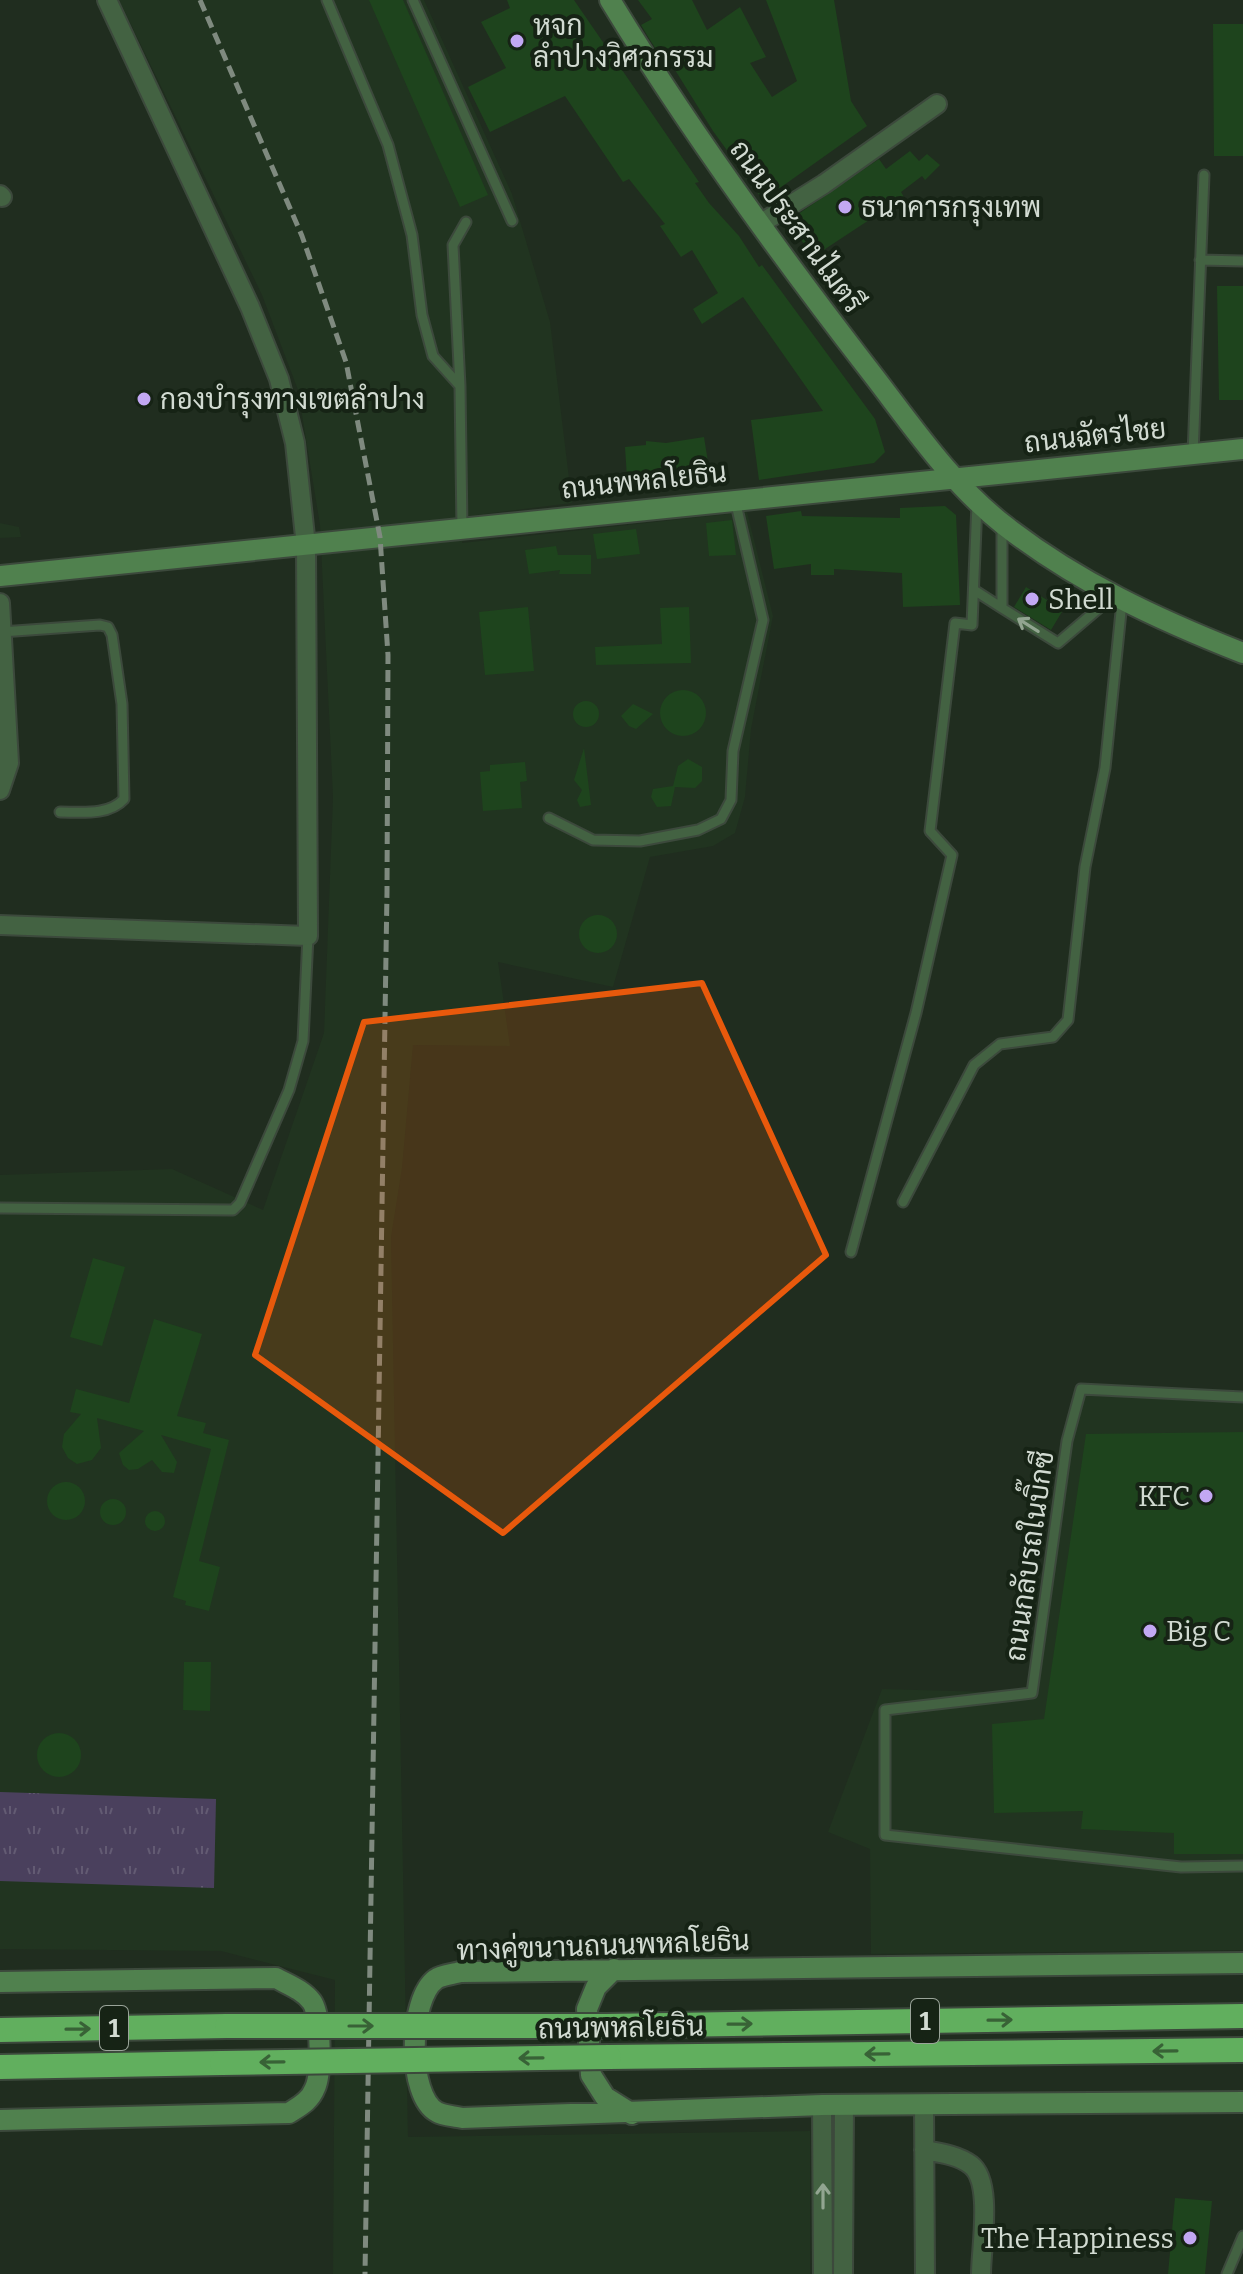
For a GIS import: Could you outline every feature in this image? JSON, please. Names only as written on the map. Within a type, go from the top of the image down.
[{"type":"highway","name":"ถนนพหลโยธิน","points":[[0,2030],[227,2026],[606,2026],[1243,2016]]},
{"type":"highway","name":"ถนนพหลโยธิน","points":[[0,2067],[1243,2050]]},
{"type":"main road","name":"ถนนประสานไมตรี","points":[[610,0],[664,90],[760,224],[952,477]]},
{"type":"main road","name":"ถนนฉัตรไชย","points":[[952,477],[1243,449]]},
{"type":"main road","name":"ถนนพหลโยธิน","points":[[0,576],[952,477]]},
{"type":"main road","points":[[952,477],[1002,524],[1070,573],[1117,600],[1243,653]]},
{"type":"main road","name":"ทางคู่ขนานถนนพหลโยธิน","points":[[1243,1963],[460,1972],[436,1979],[420,2000],[414,2041],[423,2095],[436,2112],[462,2118],[822,2105],[1243,2102]]},
{"type":"main road","points":[[614,1969],[596,1987],[587,2009],[591,2075],[605,2097],[632,2114]]},
{"type":"main road","name":"1","points":[[0,1982],[276,1978],[300,1990],[314,2005],[320,2041],[316,2086],[306,2103],[289,2113],[0,2120]]},
{"type":"street","points":[[0,925],[308,936],[306,546],[295,443],[279,379],[250,307],[107,0]]},
{"type":"street","points":[[760,224],[824,184],[937,104]]},
{"type":"street","points":[[0,603],[2,712],[9,763],[0,790]]},
{"type":"street","points":[[822,2105],[823,2274]]},
{"type":"street","points":[[924,2105],[925,2274]]},
{"type":"street","points":[[843,2274],[844,2106]]},
{"type":"street","points":[[924,2150],[957,2157],[980,2174],[984,2189],[981,2274]]},
{"type":"lane","points":[[327,0],[388,145],[412,235],[422,315],[433,356],[460,386]]},
{"type":"lane","points":[[413,0],[512,221]]},
{"type":"lane","points":[[1193,454],[1204,175]]},
{"type":"lane","points":[[462,529],[460,386],[453,245],[466,222]]},
{"type":"lane","points":[[1200,260],[1243,261]]},
{"type":"lane","points":[[549,818],[593,840],[640,841],[698,830],[721,819],[731,800],[733,751],[763,620],[735,500]]},
{"type":"lane","points":[[851,1252],[916,1013],[952,855],[930,831],[955,623],[972,625],[977,500]]},
{"type":"lane","points":[[1002,524],[1002,608]]},
{"type":"lane","points":[[974,590],[1058,643],[1117,600]]},
{"type":"lane","points":[[903,1202],[974,1065],[1000,1044],[1053,1037],[1068,1020],[1085,867],[1105,768],[1117,600]]},
{"type":"lane","points":[[1,632],[100,625],[108,627],[112,635],[122,704],[124,799],[112,808],[97,812],[60,812]]},
{"type":"lane","points":[[0,1208],[233,1210],[240,1203],[289,1090],[300,1053],[307,998],[308,936]]},
{"type":"lane","name":"ถนนกลับรถในบิ๊กซี","points":[[1243,1397],[1081,1389],[1067,1441],[1032,1693],[885,1710],[885,1835],[1181,1867],[1243,1866]]},
{"type":"lane","points":[[1227,2274],[1243,2236]]},
{"type":"highlighted area","points":[[702,983],[826,1255],[503,1533],[255,1355],[364,1022]]},
{"type":"shaded area","points":[[119,0],[424,0],[512,194],[550,322],[572,503],[468,516],[462,543],[747,512],[773,616],[751,729],[745,797],[735,833],[713,846],[650,857],[613,987],[498,962],[510,1046],[413,1045],[402,1168],[391,1237],[408,2137],[810,2131],[810,2274],[333,2274],[335,1980],[221,1951],[0,1949],[0,1175],[172,1169],[263,1210],[324,1033],[333,797],[320,525],[298,390],[262,295]]},
{"type":"shaded area","points":[[0,523],[19,527],[21,537],[0,538]]},
{"type":"shaded area","points":[[1081,1389],[1243,1397],[1243,1950],[871,1954],[870,1849],[828,1832],[882,1689],[1032,1693],[1067,1441]]},
{"type":"green space","points":[[0,1792],[216,1799],[214,1888],[0,1881]]},
{"type":"building","points":[[369,0],[403,0],[488,195],[460,207]]},
{"type":"building","points":[[507,0],[574,0],[699,182],[695,183],[709,203],[739,236],[759,267],[762,265],[875,419],[885,452],[874,463],[759,480],[751,420],[823,411],[743,297],[702,324],[693,309],[718,293],[692,250],[681,257],[660,226],[665,224],[629,179],[623,182],[565,96],[490,132],[468,87],[506,68],[481,22],[510,8]]},
{"type":"building","points":[[638,0],[692,0],[707,30],[740,7],[766,57],[750,63],[772,97],[797,81],[766,0],[834,0],[851,101],[867,126],[763,200],[713,131],[662,49],[658,52],[650,40],[641,25],[652,19]]},
{"type":"building","points":[[1213,24],[1243,24],[1243,156],[1214,156]]},
{"type":"building","name":"ธนาคารกรุงเทพ","points":[[910,151],[919,161],[927,154],[940,165],[925,180],[922,176],[901,192],[904,197],[813,257],[788,221],[879,159],[886,169]]},
{"type":"building","points":[[1217,286],[1243,286],[1243,400],[1219,400]]},
{"type":"building","points":[[704,437],[711,481],[649,487],[649,491],[628,493],[625,447],[646,445],[646,441],[666,443]]},
{"type":"building","points":[[945,506],[956,515],[960,605],[903,607],[902,573],[834,569],[834,575],[811,575],[811,564],[774,569],[766,516],[801,511],[802,516],[900,518],[900,508]]},
{"type":"building","points":[[732,520],[736,555],[709,556],[706,523]]},
{"type":"building","points":[[636,529],[640,554],[597,559],[593,534]]},
{"type":"building","points":[[556,546],[558,555],[591,555],[591,574],[559,574],[560,570],[529,574],[525,550]]},
{"type":"building","name":"Shell","points":[[1026,587],[1063,610],[1051,630],[1014,607]]},
{"type":"building","points":[[528,607],[534,671],[485,675],[479,612]]},
{"type":"building","points":[[689,607],[691,663],[596,665],[595,647],[662,644],[660,608]]},
{"type":"building","points":[[683,690],[692,691],[699,697],[705,704],[705,722],[699,729],[692,735],[683,736],[674,735],[667,729],[661,722],[660,713],[661,704],[667,697],[674,691]]},
{"type":"building","points":[[586,701],[595,705],[599,714],[595,723],[586,727],[577,723],[573,714],[577,705]]},
{"type":"building","points":[[633,704],[653,714],[636,729],[621,716]]},
{"type":"building","points":[[584,748],[591,805],[580,807],[577,800],[582,790],[574,780]]},
{"type":"building","points":[[688,759],[702,767],[702,781],[695,788],[675,787],[671,806],[657,807],[651,797],[653,789],[673,786],[678,766]]},
{"type":"building","points":[[525,762],[527,781],[520,782],[522,808],[483,811],[480,772],[490,771],[490,765]]},
{"type":"building","points":[[598,915],[611,921],[617,934],[611,947],[598,953],[585,947],[579,934],[585,921]]},
{"type":"building","points":[[93,1258],[125,1267],[102,1346],[70,1337]]},
{"type":"building","points":[[154,1319],[202,1334],[177,1416],[206,1423],[203,1433],[229,1440],[199,1561],[220,1567],[209,1611],[185,1605],[186,1601],[173,1597],[211,1449],[161,1435],[177,1462],[174,1473],[162,1472],[152,1460],[138,1469],[129,1470],[123,1465],[119,1453],[144,1431],[97,1418],[101,1448],[92,1460],[77,1464],[68,1458],[62,1447],[64,1434],[81,1414],[70,1412],[76,1389],[129,1403]]},
{"type":"building","name":"Big C","points":[[1243,1432],[1243,1854],[1174,1854],[1174,1833],[1081,1829],[1083,1811],[994,1813],[992,1724],[1044,1719],[1086,1434]]},
{"type":"building","points":[[66,1482],[80,1487],[85,1501],[80,1515],[66,1520],[52,1515],[47,1501],[52,1487]]},
{"type":"building","points":[[113,1499],[122,1503],[126,1512],[122,1521],[113,1525],[104,1521],[100,1512],[104,1503]]},
{"type":"building","points":[[155,1511],[162,1514],[165,1521],[162,1528],[155,1531],[148,1528],[145,1521],[148,1514]]},
{"type":"building","points":[[184,1662],[211,1662],[210,1711],[183,1710]]},
{"type":"building","points":[[59,1733],[74,1740],[81,1755],[74,1770],[59,1777],[44,1770],[37,1755],[44,1740]]},
{"type":"building","name":"The Happiness","points":[[1175,2198],[1212,2201],[1205,2274],[1168,2274]]},
{"type":"railway","points":[[200,0],[302,236],[346,362],[380,537],[388,655],[387,892],[365,2274]]},
{"type":"place","name":"หจก ลำปางวิศวกรรม","points":[[517,41]]},
{"type":"place","name":"ธนาคารกรุงเทพ","points":[[845,207]]},
{"type":"place","name":"กองบำรุงทางเขตลำปาง","points":[[144,399]]},
{"type":"place","name":"Shell","points":[[1032,599]]},
{"type":"place","name":"KFC","points":[[1206,1496]]},
{"type":"place","name":"Big C","points":[[1150,1631]]},
{"type":"place","name":"The Happiness","points":[[1190,2238]]}]
